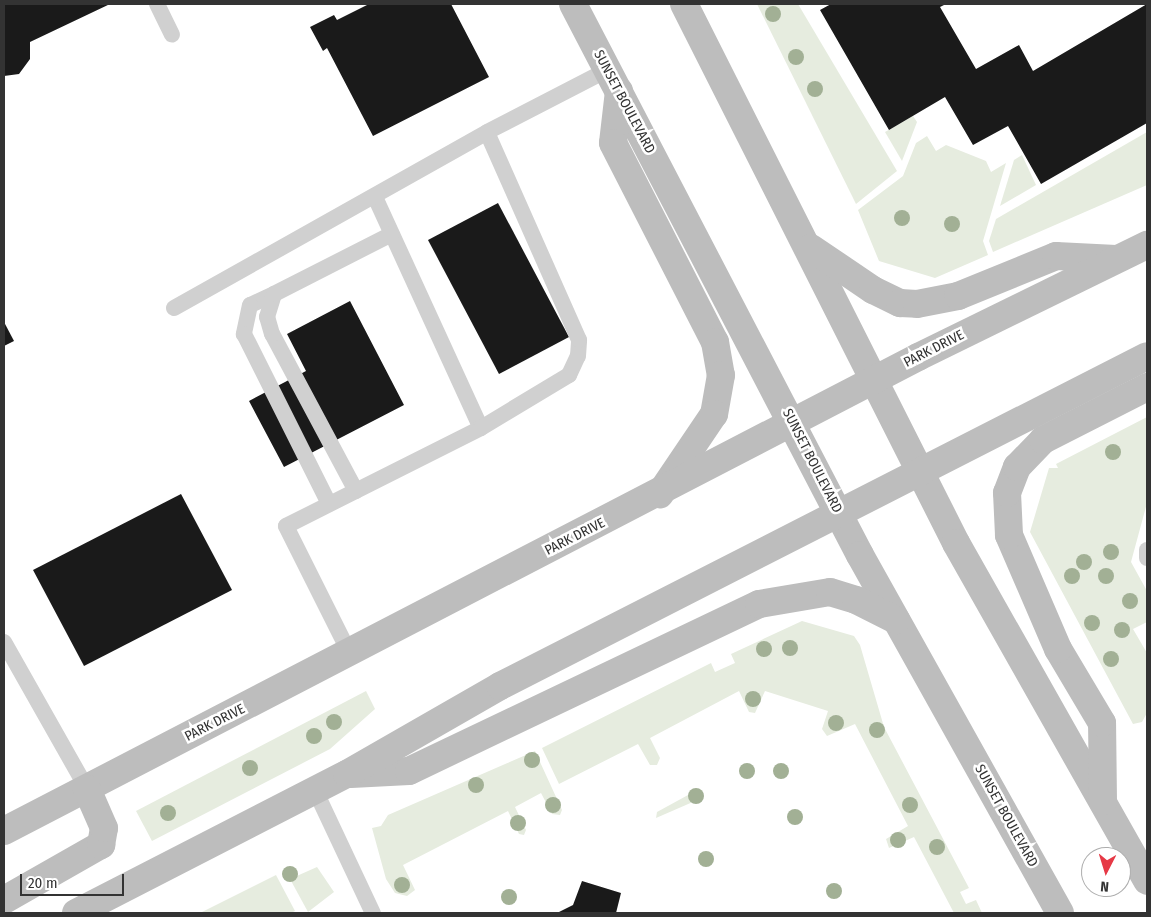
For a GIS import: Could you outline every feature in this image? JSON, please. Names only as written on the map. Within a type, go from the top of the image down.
[{"type":"main road","name":"SUNSET BOULEVARD","points":[[573,4],[838,514],[1060,913]]},
{"type":"main road","points":[[684,4],[876,379],[956,543],[1147,881]]},
{"type":"main road","points":[[613,80],[613,143],[715,342],[721,375],[714,414],[659,494]]},
{"type":"main road","name":"PARK DRIVE","points":[[4,831],[659,494],[876,379],[1147,245]]},
{"type":"main road","points":[[808,246],[873,290],[900,303],[917,304],[958,296],[1056,256],[1117,260]]},
{"type":"main road","points":[[76,913],[104,907],[347,774],[500,686],[1147,356]]},
{"type":"main road","points":[[1103,802],[1102,724],[1058,649],[1009,536],[1007,493],[1017,467],[1043,440],[1147,386]]},
{"type":"main road","points":[[347,774],[409,771],[759,604],[830,592],[856,600],[896,620]]},
{"type":"main road","points":[[4,900],[101,845],[104,828],[86,789]]},
{"type":"lane","points":[[157,4],[172,35]]},
{"type":"lane","points":[[174,308],[375,198],[487,132],[613,80]]},
{"type":"lane","points":[[350,654],[286,526],[481,428],[570,375],[578,356],[579,340],[487,132]]},
{"type":"lane","points":[[375,198],[481,428]]},
{"type":"lane","points":[[329,504],[244,334],[250,305],[392,234]]},
{"type":"lane","points":[[274,294],[267,317],[272,334],[356,491]]},
{"type":"lane","points":[[1147,550],[1147,558]]},
{"type":"lane","points":[[4,642],[86,789]]},
{"type":"lane","points":[[315,790],[373,913]]},
{"type":"shaded area","points":[[757,4],[798,4],[897,171],[856,204]]},
{"type":"shaded area","points":[[913,116],[917,122],[902,161],[885,132]]},
{"type":"shaded area","points":[[1147,132],[1147,185],[993,252],[989,241],[996,219]]},
{"type":"shaded area","points":[[927,136],[936,151],[946,145],[986,161],[991,172],[1006,163],[983,241],[988,255],[935,278],[879,261],[858,210],[903,176],[916,143]]},
{"type":"shaded area","points":[[1022,155],[1036,185],[1000,206],[1014,160]]},
{"type":"shaded area","points":[[1147,417],[1147,503],[1131,562],[1147,591],[1147,622],[1133,629],[1147,653],[1147,713],[1142,722],[1133,724],[1030,532],[1049,468],[1058,468],[1056,464]]},
{"type":"shaded area","points":[[802,621],[854,636],[860,645],[884,727],[969,888],[960,892],[966,904],[976,900],[982,913],[954,913],[914,837],[889,848],[886,839],[908,826],[855,724],[827,736],[822,729],[828,711],[765,691],[755,713],[749,712],[739,691],[650,738],[660,758],[657,765],[650,765],[638,744],[559,784],[542,748],[711,663],[715,672],[735,663],[731,654]]},
{"type":"shaded area","points":[[366,691],[375,709],[330,749],[152,841],[136,811]]},
{"type":"shaded area","points":[[535,751],[562,810],[560,815],[552,814],[541,793],[515,807],[526,830],[524,835],[519,834],[508,811],[403,865],[415,890],[407,896],[395,893],[386,879],[372,828],[381,826],[388,815]]},
{"type":"shaded area","points":[[699,789],[703,792],[702,798],[656,818],[657,812]]},
{"type":"shaded area","points":[[317,867],[334,892],[308,912],[290,879]]},
{"type":"shaded area","points":[[276,875],[295,911],[291,913],[200,913]]},
{"type":"building","points":[[4,4],[110,4],[30,42],[30,59],[19,74],[4,76]]},
{"type":"building","points":[[369,4],[451,4],[489,77],[373,136],[327,48],[323,51],[310,27],[334,15],[337,20]]},
{"type":"building","points":[[831,4],[946,4],[940,7],[976,69],[1019,45],[1033,71],[1147,4],[1147,123],[1041,184],[1008,126],[973,145],[945,97],[889,130],[820,10]]},
{"type":"building","points":[[498,203],[569,337],[499,374],[428,240]]},
{"type":"building","points":[[350,301],[404,405],[284,467],[249,401],[306,371],[287,334]]},
{"type":"building","points":[[4,322],[14,341],[4,346]]},
{"type":"building","points":[[181,494],[232,590],[84,666],[33,570]]},
{"type":"building","points":[[582,881],[621,893],[616,913],[557,913],[573,905]]}]
